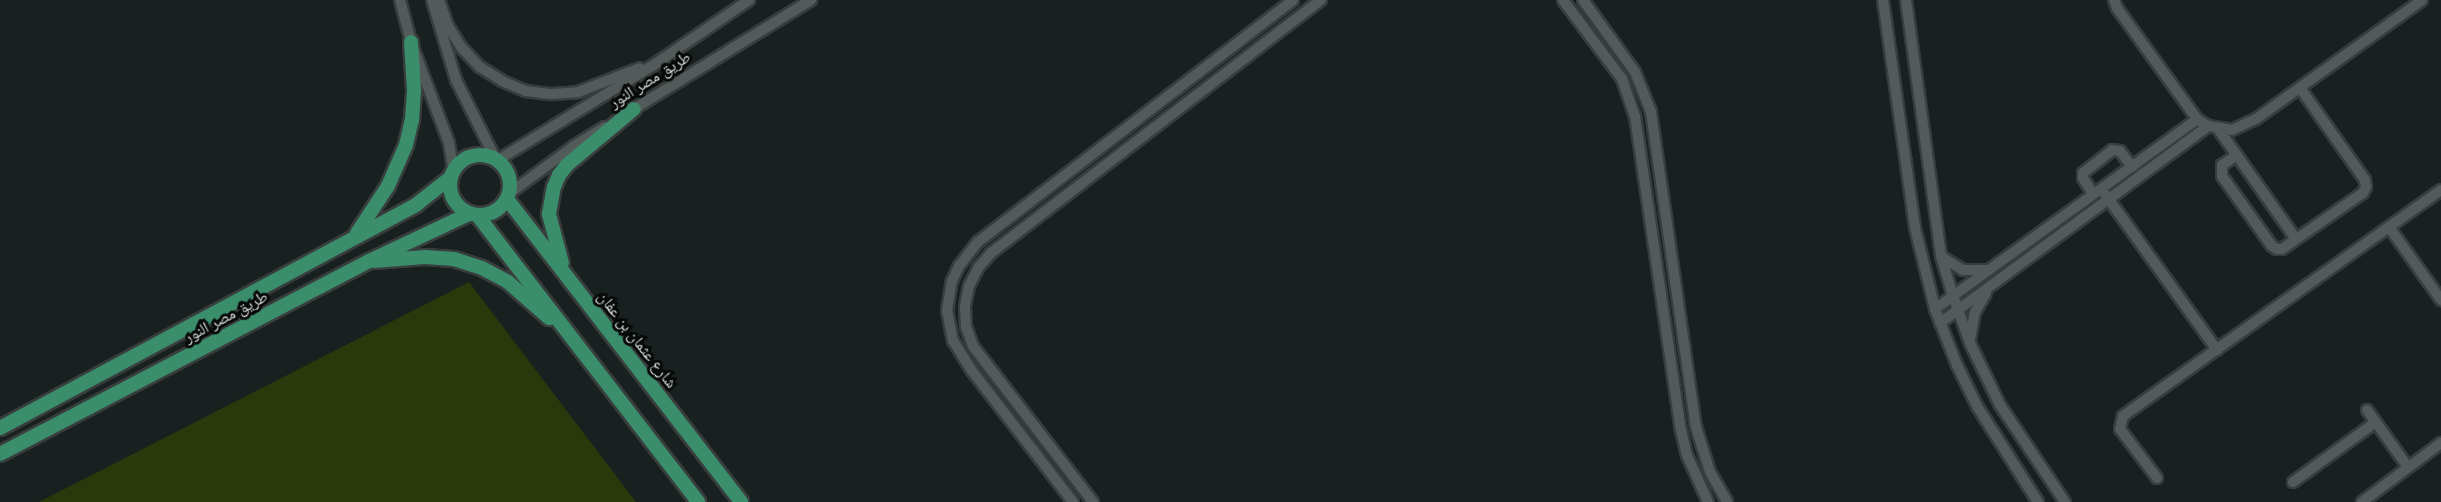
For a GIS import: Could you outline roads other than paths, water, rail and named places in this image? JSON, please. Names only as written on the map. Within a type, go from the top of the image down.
[{"type":"main road","points":[[355,236],[388,186],[406,145],[412,120],[413,100],[411,42]]},
{"type":"main road","points":[[565,274],[550,227],[550,207],[554,187],[567,165],[634,110]]},
{"type":"main road","points":[[476,155],[496,159],[507,171],[508,196],[495,212],[474,215],[461,210],[451,195],[452,174],[467,157],[476,155]]},
{"type":"main road","name":"طريق مصر النور","points":[[0,428],[417,204],[452,174]]},
{"type":"main road","name":"شارع عثمان بن عفان","points":[[508,196],[565,274],[741,502]]},
{"type":"main road","points":[[474,215],[698,502]]},
{"type":"main road","name":"طريق مصر النور","points":[[0,453],[369,261],[474,215]]},
{"type":"main road","points":[[369,261],[425,257],[454,259],[482,268],[508,282],[572,339]]},
{"type":"street","points":[[400,0],[411,42],[449,143],[452,174]]},
{"type":"street","points":[[432,0],[456,80],[496,159]]},
{"type":"street","points":[[439,0],[448,26],[468,55],[480,67],[502,81],[526,91],[552,94],[578,93],[603,85],[626,72],[655,64]]},
{"type":"street","name":"طريق مصر النور","points":[[496,159],[655,64],[749,0]]},
{"type":"street","name":"طريق مصر النور","points":[[508,196],[574,146],[634,110],[795,4],[811,0]]},
{"type":"street","points":[[1073,502],[966,363],[953,341],[947,311],[952,281],[959,266],[978,242],[1293,0]]},
{"type":"street","points":[[1093,502],[973,346],[966,327],[965,306],[969,286],[978,268],[991,253],[1321,0]]},
{"type":"street","points":[[1563,0],[1622,79],[1635,116],[1681,430],[1690,464],[1708,502]]},
{"type":"street","points":[[1583,0],[1635,72],[1651,112],[1696,427],[1710,472],[1727,502]]},
{"type":"street","points":[[1883,0],[1915,228],[1935,309],[1977,406],[2038,502]]},
{"type":"street","points":[[1906,0],[1941,256],[1957,310],[1970,343],[2006,415],[2065,502]]},
{"type":"street","points":[[2114,0],[2117,8],[2197,119],[2213,128],[2236,155],[2296,239]]},
{"type":"street","points":[[1940,323],[2109,200],[2213,128],[2245,126],[2422,0]]},
{"type":"street","points":[[2236,155],[2222,165],[2220,172],[2275,248],[2282,249],[2363,193],[2366,187],[2365,180],[2300,88]]},
{"type":"street","points":[[1935,309],[2197,119]]},
{"type":"street","points":[[2132,167],[2120,151],[2112,150],[2083,173],[2082,178],[2109,200],[2217,350]]},
{"type":"street","points":[[2157,478],[2120,429],[2120,421],[2441,190]]},
{"type":"street","points":[[2389,227],[2441,300]]},
{"type":"street","points":[[1941,256],[1963,270],[1989,270]]},
{"type":"street","points":[[1970,343],[1975,312],[1992,285]]},
{"type":"street","points":[[2367,410],[2408,467]]},
{"type":"street","points":[[2293,482],[2376,422]]},
{"type":"street","points":[[2362,502],[2441,443]]}]
